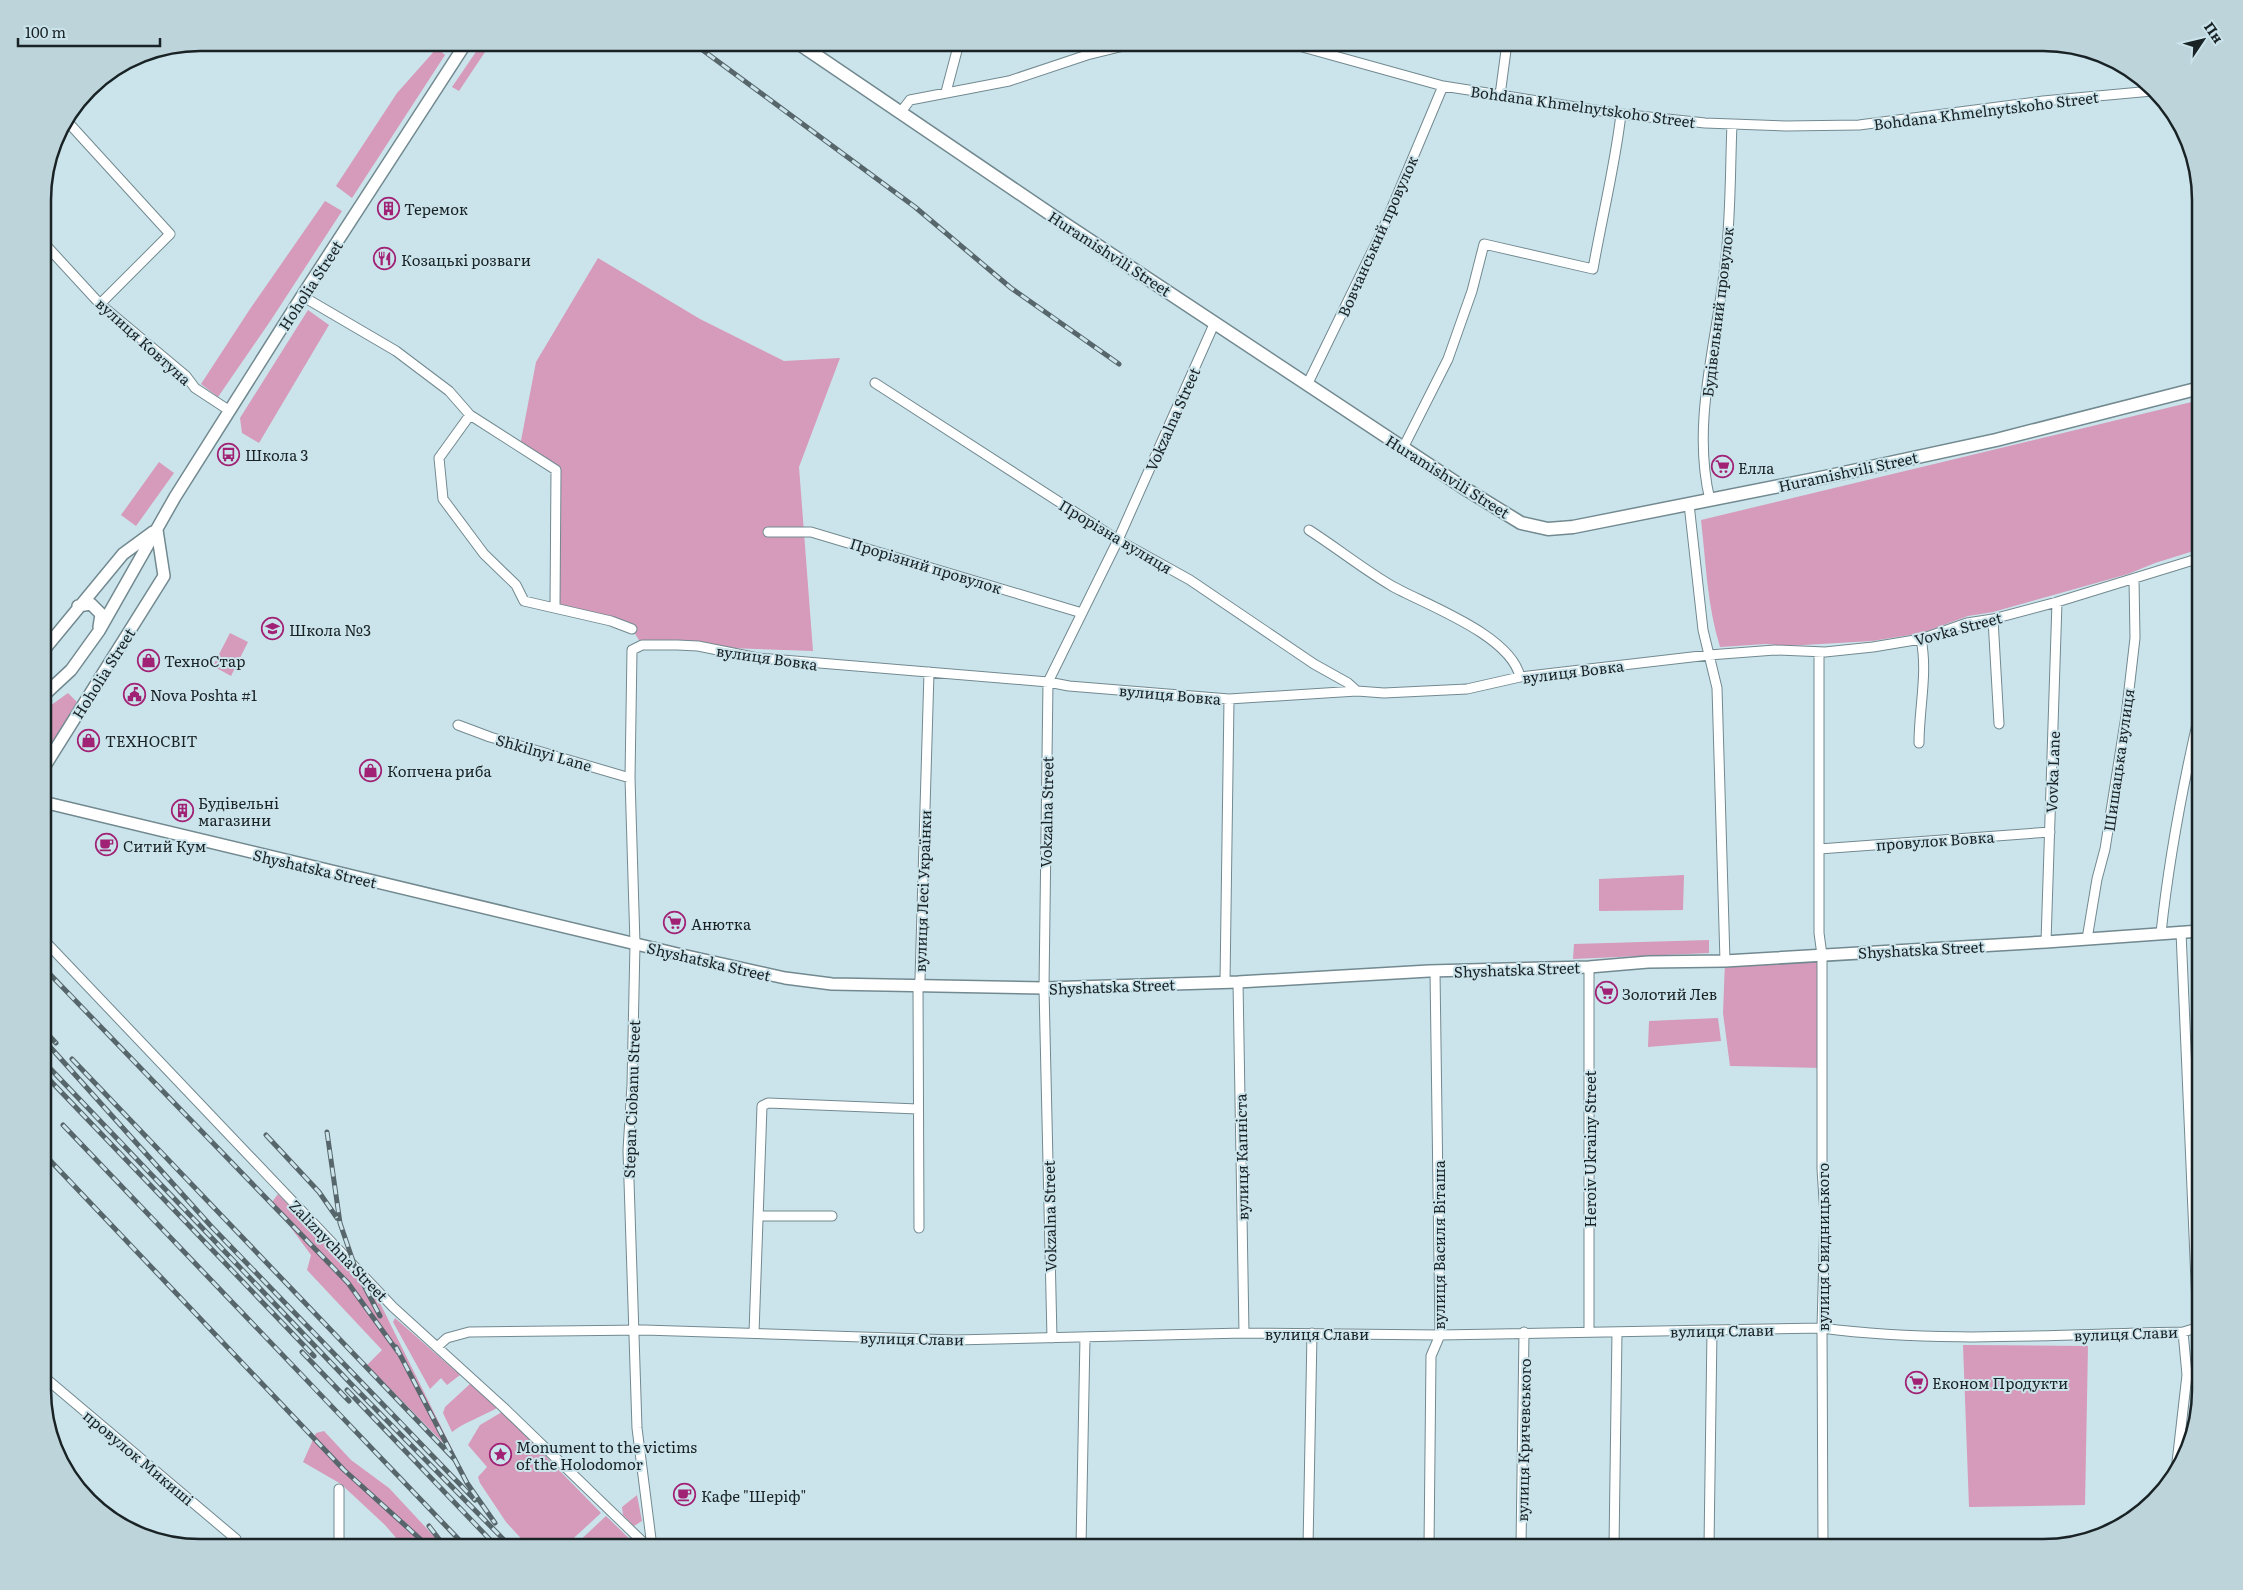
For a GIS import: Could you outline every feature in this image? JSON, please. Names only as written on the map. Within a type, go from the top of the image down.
[{"type":"main road","name":"Huramishvili Street","points":[[812,52],[1307,385],[1521,523],[1548,529],[1573,527],[1710,500],[1996,440],[2192,390]]},
{"type":"street","name":"Bohdana Khmelnytskoho Street","points":[[1321,51],[1443,86],[1622,114],[1732,124],[1786,126],[1859,125],[2043,101],[2144,92]]},
{"type":"street","points":[[1500,95],[1506,51]]},
{"type":"street","name":"Hoholia Street","points":[[52,688],[71,670],[99,631],[157,530],[230,411],[460,52]]},
{"type":"street","points":[[946,92],[957,52]]},
{"type":"street","points":[[900,112],[910,100],[1008,81],[1103,52]]},
{"type":"street","name":"Вовчанський провулок","points":[[1307,385],[1383,229],[1443,86]]},
{"type":"street","points":[[1403,448],[1448,359],[1472,291],[1484,244],[1592,269],[1608,185],[1616,157],[1622,114]]},
{"type":"street","name":"Будівельний провулок","points":[[1710,500],[1704,460],[1705,409],[1726,263],[1732,124]]},
{"type":"street","points":[[71,126],[170,234],[100,304]]},
{"type":"street","name":"вулиця Ковтуна","points":[[52,252],[100,304],[186,376],[195,388],[230,411]]},
{"type":"street","points":[[302,296],[396,351],[449,392],[470,415],[556,470],[555,607]]},
{"type":"street","name":"Vokzalna Street","points":[[1052,1338],[1044,988],[1048,682],[1118,540],[1215,322]]},
{"type":"street","name":"Прорізна вулиця","points":[[875,383],[1118,540],[1190,580],[1314,664],[1348,683],[1356,690]]},
{"type":"street","points":[[470,415],[439,458],[443,500],[484,554],[516,585],[524,601],[611,621],[632,629]]},
{"type":"street","points":[[1689,504],[1703,630],[1717,688],[1725,961]]},
{"type":"street","name":"Hoholia Street","points":[[78,606],[123,554],[157,530]]},
{"type":"street","points":[[157,530],[164,576]]},
{"type":"street","points":[[1309,530],[1391,585],[1477,628],[1512,660],[1518,669],[1520,677]]},
{"type":"street","name":"Прорізний провулок","points":[[768,532],[811,532],[1082,612]]},
{"type":"street","points":[[137,565],[150,556],[159,561],[164,576]]},
{"type":"street","name":"Vovka Street","points":[[1709,655],[1775,650],[1819,652],[1873,647],[1921,639],[1967,623],[1993,619],[2057,602],[2192,561]]},
{"type":"street","name":"Hoholia Street","points":[[52,755],[164,576]]},
{"type":"street","name":"Шишацька вулиця","points":[[2087,939],[2097,879],[2105,849],[2126,716],[2135,638],[2134,579]]},
{"type":"street","name":"Vovka Lane","points":[[2046,942],[2057,602]]},
{"type":"street","name":"Hoholia Street","points":[[78,606],[91,604],[98,609],[101,614],[99,631]]},
{"type":"street","points":[[52,639],[78,606]]},
{"type":"street","points":[[1993,619],[1999,724]]},
{"type":"street","points":[[1919,743],[1923,698],[1924,652],[1921,639]]},
{"type":"street","name":"вулиця Вовка","points":[[632,650],[642,645],[681,645],[758,658],[1228,699],[1356,690],[1384,693],[1467,689],[1520,677],[1709,655]]},
{"type":"street","name":"Stepan Ciobanu Street","points":[[632,650],[630,778],[635,944],[632,1085],[628,1150],[637,1428],[651,1539]]},
{"type":"street","name":"вулиця Свидницького","points":[[1819,652],[1819,932],[1821,951],[1822,1170],[1825,1215],[1822,1328],[1823,1539]]},
{"type":"street","name":"вулиця Лесі Українки","points":[[919,1228],[918,987],[920,979],[929,672]]},
{"type":"street","points":[[1224,982],[1228,699]]},
{"type":"street","name":"Shkilnyi Lane","points":[[458,725],[630,778]]},
{"type":"street","points":[[2161,933],[2192,744]]},
{"type":"street","name":"Shyshatska Street","points":[[52,804],[635,944],[785,978],[832,984],[1044,988],[1238,982],[1435,971],[1590,967],[1648,962],[1725,961],[1821,951],[2046,942],[2192,931]]},
{"type":"street","name":"провулок Вовка","points":[[1819,849],[2050,832]]},
{"type":"street","points":[[2181,932],[2192,1173]]},
{"type":"street","name":"Zaliznychna Street","points":[[52,949],[356,1270],[436,1347],[503,1407],[639,1539]]},
{"type":"street","name":"Heroiv Ukrainy Street","points":[[1589,1332],[1590,967]]},
{"type":"street","name":"вулиця Василя Віташа","points":[[1429,1539],[1431,1356],[1440,1334],[1435,971]]},
{"type":"street","name":"вулиця Капніста","points":[[1238,982],[1244,1333]]},
{"type":"street","points":[[754,1333],[761,1110],[765,1104],[918,1109]]},
{"type":"street","points":[[758,1216],[832,1216]]},
{"type":"street","name":"вулиця Слави","points":[[436,1347],[447,1338],[470,1332],[634,1330],[955,1340],[1244,1333],[1440,1334],[1822,1328],[1872,1335],[1935,1337],[2183,1332],[2192,1329]]},
{"type":"street","points":[[1709,1539],[1712,1330]]},
{"type":"street","name":"вулиця Кричевського","points":[[1522,1539],[1524,1332]]},
{"type":"street","points":[[1614,1539],[1617,1332]]},
{"type":"street","points":[[2178,1451],[2187,1375],[2183,1332]]},
{"type":"street","points":[[1308,1539],[1312,1333]]},
{"type":"street","points":[[1081,1539],[1085,1337]]},
{"type":"street","name":"провулок Микиші","points":[[52,1384],[236,1539]]},
{"type":"street","points":[[339,1489],[339,1539]]},
{"type":"shaded area","points":[[434,52],[441,52],[445,55],[352,198],[336,186],[397,93]]},
{"type":"shaded area","points":[[476,52],[485,52],[459,91],[452,87]]},
{"type":"shaded area","points":[[325,201],[342,211],[218,397],[201,384],[250,309]]},
{"type":"shaded area","points":[[598,258],[700,319],[784,361],[840,358],[799,467],[813,651],[642,645],[632,629],[555,607],[556,470],[520,446],[536,362]]},
{"type":"shaded area","points":[[308,310],[329,325],[259,443],[242,433],[240,418]]},
{"type":"shaded area","points":[[2192,402],[2192,551],[2128,574],[1993,612],[1968,616],[1922,633],[1872,641],[1787,646],[1766,644],[1720,647],[1710,600],[1701,520]]},
{"type":"shaded area","points":[[159,462],[174,473],[136,526],[121,515]]},
{"type":"shaded area","points":[[230,633],[248,642],[231,676],[213,666]]},
{"type":"shaded area","points":[[68,693],[77,702],[52,744],[52,705]]},
{"type":"shaded area","points":[[1684,875],[1683,910],[1599,911],[1599,879]]},
{"type":"shaded area","points":[[1709,940],[1709,953],[1573,959],[1574,944]]},
{"type":"shaded area","points":[[1822,955],[1822,1068],[1730,1066],[1723,1013],[1725,961]]},
{"type":"shaded area","points":[[1718,1018],[1721,1041],[1648,1047],[1649,1021]]},
{"type":"shaded area","points":[[278,1194],[378,1299],[455,1455],[367,1365],[382,1350],[307,1270],[311,1255],[272,1202]]},
{"type":"shaded area","points":[[395,1318],[460,1375],[447,1385],[441,1378],[430,1389],[393,1322]]},
{"type":"shaded area","points":[[1963,1345],[2088,1346],[2085,1505],[1969,1507]]},
{"type":"shaded area","points":[[471,1383],[497,1408],[452,1432],[443,1413],[445,1407]]},
{"type":"shaded area","points":[[502,1412],[601,1513],[573,1539],[522,1539],[506,1522],[480,1483],[478,1477],[487,1467],[468,1445],[480,1425]]},
{"type":"shaded area","points":[[324,1431],[351,1460],[389,1488],[437,1539],[397,1539],[385,1525],[341,1484],[303,1462],[316,1433]]},
{"type":"shaded area","points":[[637,1495],[642,1521],[634,1526],[623,1515],[622,1507]]},
{"type":"shaded area","points":[[606,1516],[630,1539],[582,1539]]},
{"type":"railway","points":[[705,52],[915,207],[1011,288],[1119,364]]},
{"type":"railway","points":[[52,976],[348,1283],[398,1352]]},
{"type":"railway","points":[[52,1039],[56,1043]]},
{"type":"railway","points":[[52,1049],[210,1225],[475,1500]]},
{"type":"railway","points":[[72,1059],[455,1460]]},
{"type":"railway","points":[[52,1070],[354,1387],[503,1539]]},
{"type":"railway","points":[[52,1082],[314,1356]]},
{"type":"railway","points":[[63,1125],[458,1539]]},
{"type":"railway","points":[[327,1132],[340,1223],[356,1270],[380,1316]]},
{"type":"railway","points":[[266,1135],[319,1192],[337,1218]]},
{"type":"railway","points":[[52,1162],[344,1470],[420,1539]]},
{"type":"railway","points":[[396,1347],[467,1483],[495,1523]]},
{"type":"railway","points":[[302,1352],[349,1401]]},
{"type":"railway","points":[[347,1390],[489,1539]]},
{"type":"railway","points":[[429,1526],[439,1539]]},
{"type":"place","name":"Теремок","points":[[388,208]]},
{"type":"place","name":"Козацькі розваги","points":[[385,259]]},
{"type":"place","name":"Школа 3","points":[[229,454]]},
{"type":"place","name":"Елла","points":[[1722,467]]},
{"type":"place","name":"Школа №3","points":[[273,629]]},
{"type":"place","name":"ТехноСтар","points":[[148,660]]},
{"type":"place","name":"Nova Poshta #1","points":[[134,694]]},
{"type":"place","name":"ТЕХНОСВІТ","points":[[89,740]]},
{"type":"place","name":"Копчена риба","points":[[371,770]]},
{"type":"place","name":"Будівельні магазини","points":[[182,811]]},
{"type":"place","name":"Ситий Кум","points":[[107,845]]},
{"type":"place","name":"Анютка","points":[[675,923]]},
{"type":"place","name":"Золотий Лев","points":[[1606,993]]},
{"type":"place","name":"Економ Продукти","points":[[1916,1382]]},
{"type":"place","name":"Monument to the victims of the Holodomor","points":[[500,1455]]},
{"type":"place","name":"Кафе \"Шеріф\"","points":[[685,1495]]}]
